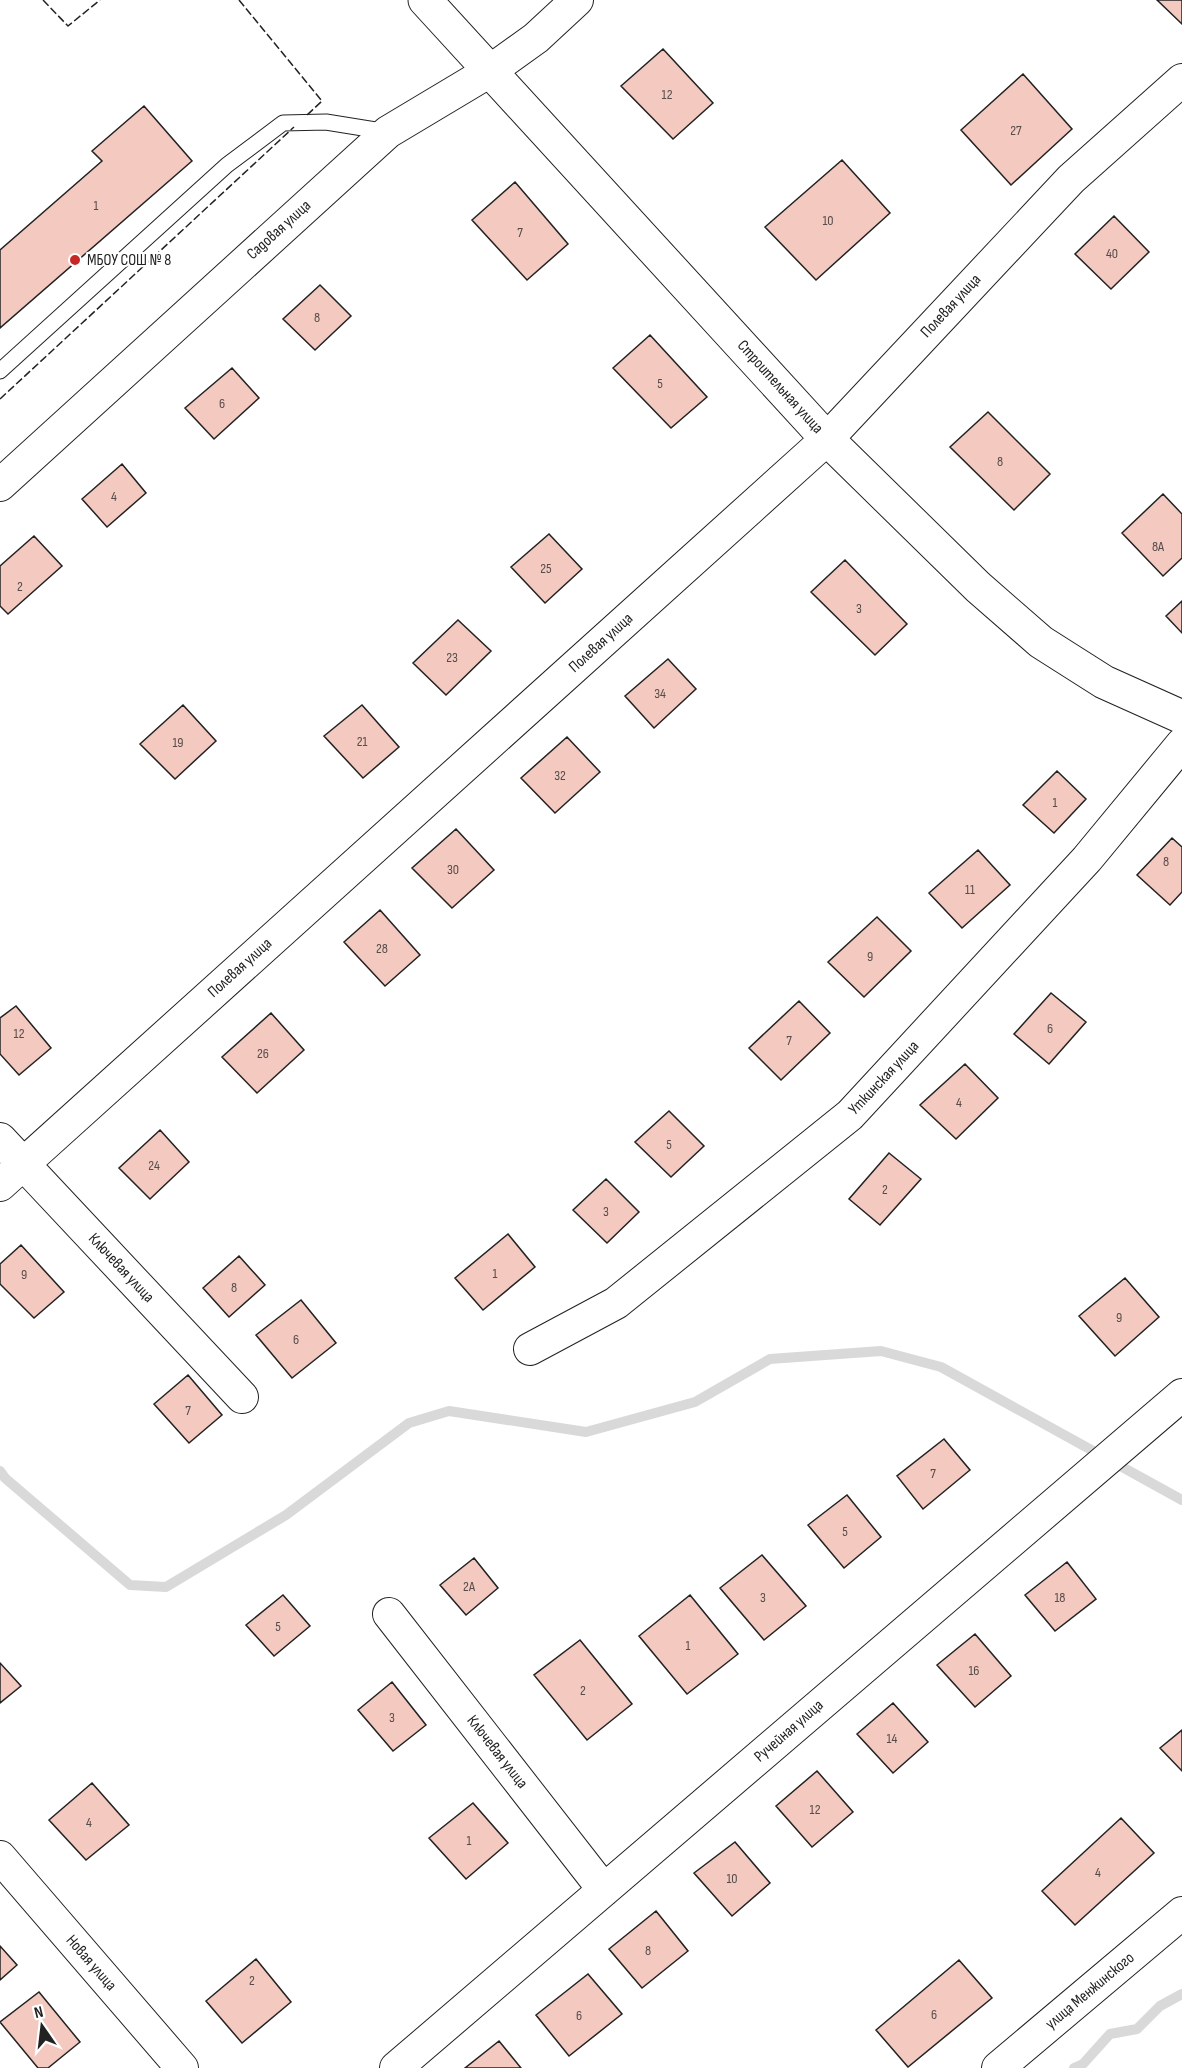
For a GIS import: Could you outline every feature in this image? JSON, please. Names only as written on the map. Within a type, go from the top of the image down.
[{"type":"street","name":"Строительная улица","points":[[425,0],[827,439],[978,587],[1041,642],[1104,682],[1182,717]]},
{"type":"street","name":"Садовая улица","points":[[0,485],[387,132],[490,71],[536,38],[577,0]]},
{"type":"street","name":"Полевая улица","points":[[0,1185],[827,439],[1071,179],[1182,80]]},
{"type":"street","name":"Уткинская улица","points":[[530,1349],[616,1303],[850,1115],[1087,859],[1182,744]]},
{"type":"street","name":"Ключевая улица","points":[[0,1139],[242,1397]]},
{"type":"street","name":"Ручейная улица","points":[[396,2068],[1182,1395]]},
{"type":"street","name":"Ключевая улица","points":[[389,1614],[604,1890]]},
{"type":"street","name":"Новая улица","points":[[0,1857],[182,2068]]},
{"type":"street","name":"улица Менжинского","points":[[998,2068],[1182,1913]]},
{"type":"lane","points":[[0,371],[227,165],[283,123],[326,122],[387,132]]},
{"type":"building","points":[[1157,0],[1182,0],[1182,24]]},
{"type":"building","points":[[663,49],[713,103],[673,139],[621,86]]},
{"type":"building","points":[[1023,74],[1072,129],[1011,185],[961,130]]},
{"type":"building","points":[[144,106],[192,161],[0,328],[0,250],[102,161],[92,151]]},
{"type":"building","points":[[842,160],[890,213],[816,280],[765,227]]},
{"type":"building","points":[[515,182],[568,244],[527,280],[472,220]]},
{"type":"building","points":[[1114,216],[1149,252],[1111,289],[1075,254]]},
{"type":"building","points":[[320,285],[351,316],[315,350],[283,319]]},
{"type":"building","points":[[650,335],[707,397],[671,428],[613,368]]},
{"type":"building","points":[[232,368],[259,398],[214,439],[185,408]]},
{"type":"building","points":[[988,412],[1050,474],[1014,510],[950,447]]},
{"type":"building","points":[[122,464],[146,493],[107,527],[82,499]]},
{"type":"building","points":[[1163,494],[1182,514],[1182,558],[1163,576],[1122,533]]},
{"type":"building","points":[[549,534],[582,569],[545,603],[511,567]]},
{"type":"building","points":[[34,536],[62,566],[8,614],[0,606],[0,566]]},
{"type":"building","points":[[845,560],[907,624],[875,655],[811,592]]},
{"type":"building","points":[[1182,601],[1182,633],[1166,616]]},
{"type":"building","points":[[458,620],[491,651],[446,695],[413,663]]},
{"type":"building","points":[[668,659],[696,689],[654,728],[625,696]]},
{"type":"building","points":[[183,705],[216,741],[175,779],[140,744]]},
{"type":"building","points":[[362,705],[399,747],[363,778],[324,736]]},
{"type":"building","points":[[567,737],[600,772],[555,813],[521,778]]},
{"type":"building","points":[[1057,771],[1086,799],[1054,833],[1023,805]]},
{"type":"building","points":[[456,829],[494,870],[452,908],[412,868]]},
{"type":"building","points":[[1172,838],[1182,847],[1182,892],[1170,905],[1137,875]]},
{"type":"building","points":[[978,850],[1010,885],[962,928],[929,893]]},
{"type":"building","points":[[380,910],[420,955],[385,986],[344,942]]},
{"type":"building","points":[[877,917],[911,951],[864,997],[828,962]]},
{"type":"building","points":[[1051,993],[1086,1022],[1049,1064],[1014,1034]]},
{"type":"building","points":[[799,1001],[830,1033],[781,1080],[749,1048]]},
{"type":"building","points":[[16,1006],[51,1048],[19,1075],[0,1054],[0,1018]]},
{"type":"building","points":[[271,1013],[304,1050],[257,1093],[222,1057]]},
{"type":"building","points":[[965,1064],[998,1098],[956,1139],[920,1105]]},
{"type":"building","points":[[669,1111],[704,1146],[671,1177],[635,1142]]},
{"type":"building","points":[[160,1130],[189,1162],[150,1199],[119,1168]]},
{"type":"building","points":[[889,1153],[921,1179],[880,1225],[849,1199]]},
{"type":"building","points":[[606,1179],[639,1212],[607,1243],[573,1210]]},
{"type":"building","points":[[508,1234],[535,1267],[483,1310],[455,1278]]},
{"type":"building","points":[[21,1245],[64,1292],[34,1318],[0,1284],[0,1264]]},
{"type":"building","points":[[239,1256],[265,1285],[229,1317],[203,1288]]},
{"type":"building","points":[[1125,1278],[1159,1317],[1115,1356],[1079,1316]]},
{"type":"building","points":[[301,1300],[336,1343],[292,1378],[256,1335]]},
{"type":"building","points":[[188,1375],[222,1415],[189,1443],[154,1404]]},
{"type":"building","points":[[944,1439],[970,1470],[923,1509],[897,1476]]},
{"type":"building","points":[[847,1495],[881,1537],[844,1568],[808,1525]]},
{"type":"building","points":[[762,1555],[806,1606],[764,1640],[720,1588]]},
{"type":"building","points":[[474,1558],[498,1588],[466,1615],[440,1585]]},
{"type":"building","points":[[1067,1562],[1096,1599],[1055,1631],[1025,1595]]},
{"type":"building","points":[[283,1595],[310,1626],[274,1656],[246,1625]]},
{"type":"building","points":[[690,1595],[738,1654],[687,1694],[639,1636]]},
{"type":"building","points":[[975,1634],[1011,1676],[975,1707],[937,1665]]},
{"type":"building","points":[[580,1640],[632,1704],[587,1740],[534,1675]]},
{"type":"building","points":[[0,1663],[21,1686],[0,1703]]},
{"type":"building","points":[[392,1682],[426,1725],[393,1751],[358,1710]]},
{"type":"building","points":[[893,1703],[928,1742],[893,1773],[857,1734]]},
{"type":"building","points":[[1182,1730],[1182,1771],[1160,1748]]},
{"type":"building","points":[[817,1771],[853,1812],[812,1847],[776,1806]]},
{"type":"building","points":[[92,1783],[129,1825],[86,1860],[49,1820]]},
{"type":"building","points":[[473,1803],[508,1843],[466,1879],[429,1838]]},
{"type":"building","points":[[1121,1818],[1154,1853],[1075,1925],[1042,1891]]},
{"type":"building","points":[[735,1842],[770,1883],[732,1916],[694,1873]]},
{"type":"building","points":[[656,1911],[688,1951],[642,1988],[609,1949]]},
{"type":"building","points":[[0,1946],[17,1965],[0,1980]]},
{"type":"building","points":[[256,1959],[291,2002],[242,2043],[206,2001]]},
{"type":"building","points":[[959,1960],[992,1998],[908,2067],[876,2030]]},
{"type":"building","points":[[588,1974],[622,2014],[569,2056],[536,2015]]},
{"type":"building","points":[[39,1992],[80,2042],[48,2068],[38,2068],[0,2022]]},
{"type":"building","points":[[499,2041],[521,2068],[465,2068]]},
{"type":"waterway","points":[[0,1471],[5,1478],[130,1585],[166,1587],[286,1515],[409,1423],[449,1411],[586,1432],[695,1402],[770,1359],[881,1351],[941,1367],[1182,1500]]},
{"type":"waterway","points":[[1074,2068],[1083,2064],[1110,2034],[1137,2029],[1160,2006],[1182,1994]]},
{"type":"fence","points":[[43,0],[68,26],[100,0]]},
{"type":"fence","points":[[239,0],[322,101],[305,117]]},
{"type":"fence","points":[[0,399],[294,127]]},
{"type":"place","name":"МБОУ СОШ № 8","points":[[75,260]]}]
